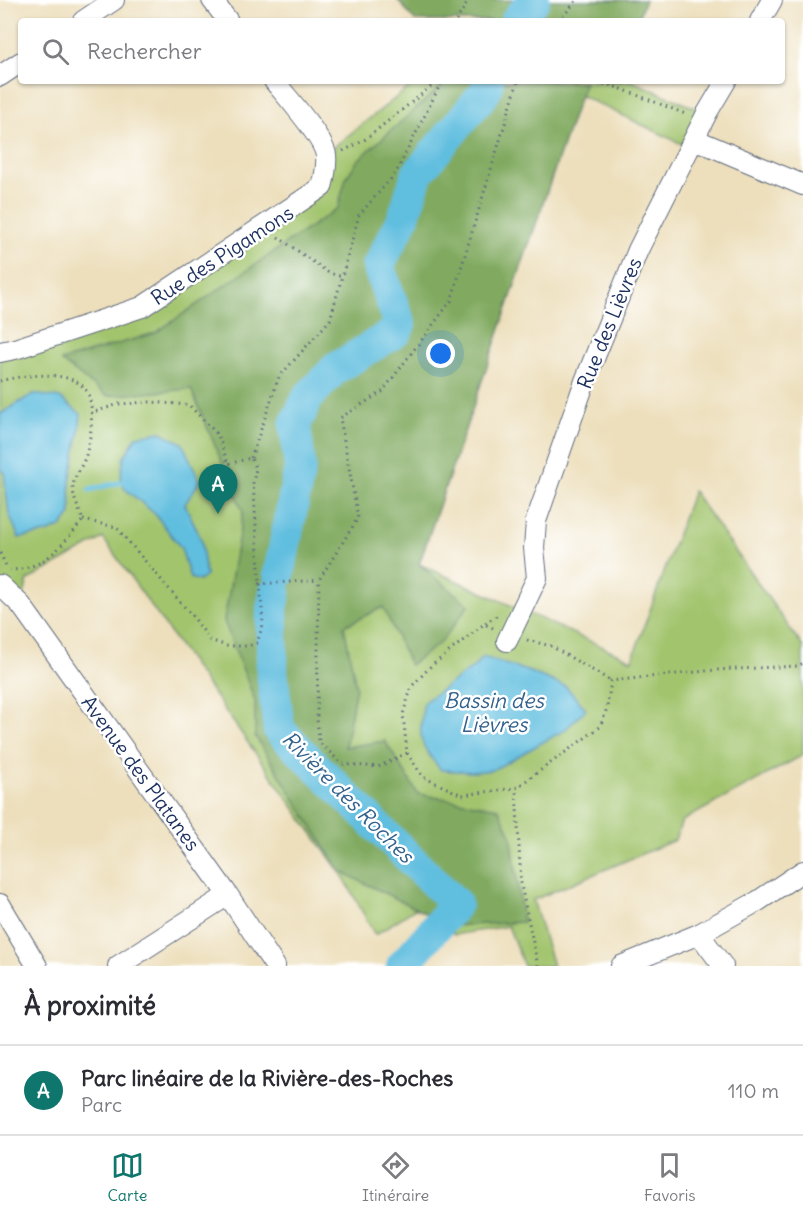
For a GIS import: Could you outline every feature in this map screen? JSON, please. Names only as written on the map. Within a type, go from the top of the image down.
[{"type":"street","points":[[87,18],[114,0]]},
{"type":"street","points":[[212,0],[226,18]]},
{"type":"street","points":[[762,18],[772,0]]},
{"type":"street","points":[[0,76],[18,64]]},
{"type":"street","points":[[276,84],[317,135],[326,153],[326,160]]},
{"type":"street","name":"Rue des Lièvres","points":[[508,638],[537,578],[534,548],[536,521],[585,381],[638,250],[724,84]]},
{"type":"street","points":[[694,139],[803,184]]},
{"type":"street","name":"Rue des Pigamons","points":[[0,352],[142,307],[322,188],[326,160]]},
{"type":"street","name":"Avenue des Platanes","points":[[4,578],[228,895],[275,966]]},
{"type":"street","points":[[621,966],[699,934],[758,901],[803,871]]},
{"type":"street","points":[[118,966],[228,895]]},
{"type":"street","points":[[0,904],[37,966]]},
{"type":"street","points":[[699,934],[723,966]]},
{"type":"path","points":[[458,18],[469,0]]},
{"type":"path","points":[[562,18],[577,0]]},
{"type":"path","points":[[326,160],[363,141],[436,84]]},
{"type":"path","points":[[83,520],[116,527],[210,640],[227,646],[248,646],[257,643],[263,624],[253,482],[256,469],[251,458],[279,377],[330,320],[359,215],[396,173],[439,84]]},
{"type":"path","points":[[407,753],[378,767],[342,764],[319,742],[317,718],[319,580],[357,518],[340,418],[382,392],[452,302],[517,84]]},
{"type":"path","points":[[603,84],[704,121]]},
{"type":"path","points":[[265,227],[329,273],[343,277]]},
{"type":"path","points":[[0,381],[36,375],[56,375],[79,382],[89,394],[91,435],[86,455],[73,485],[76,504],[83,520]]},
{"type":"path","points":[[91,413],[119,404],[150,402],[189,405],[218,435],[228,464],[251,458]]},
{"type":"path","points":[[4,578],[26,570],[56,552],[83,520]]},
{"type":"path","points":[[259,584],[319,580]]},
{"type":"path","points":[[611,684],[608,705],[600,727],[516,788],[462,795],[423,777],[407,753],[403,714],[412,686],[430,667],[484,624],[508,638],[551,646],[611,684],[715,670],[798,666],[803,663]]},
{"type":"path","points":[[516,788],[521,885],[538,966]]},
{"type":"green space","points":[[398,0],[645,0],[638,18],[413,18]]},
{"type":"green space","points":[[413,84],[639,84],[707,113],[690,148],[580,95],[419,564],[632,660],[693,491],[803,647],[803,755],[682,821],[675,840],[533,900],[553,966],[524,966],[508,926],[454,935],[430,899],[375,935],[344,878],[103,538],[28,580],[21,605],[0,585],[0,352],[142,307],[311,197],[326,153]]},
{"type":"green space","points":[[444,84],[584,84],[419,564],[469,605],[441,642],[410,665],[383,607],[344,626],[356,687],[345,747],[385,741],[418,794],[498,808],[511,835],[523,922],[451,926],[340,871],[255,736],[255,701],[224,621],[243,512],[191,389],[107,396],[61,361],[155,333],[338,208],[346,178],[358,160]]},
{"type":"water","points":[[33,394],[60,398],[81,414],[70,482],[71,514],[61,527],[46,533],[19,538],[9,514],[4,473],[0,467],[0,414]]},
{"type":"water","points":[[161,432],[182,443],[200,481],[185,504],[201,539],[206,576],[199,581],[190,578],[181,548],[155,514],[124,488],[121,476],[124,457],[137,436]]},
{"type":"water","name":"Bassin des Lièvres","points":[[483,657],[530,672],[566,687],[586,709],[565,730],[493,770],[474,772],[441,770],[422,739],[421,723],[424,702],[474,667]]},
{"type":"waterway","name":"Rivière des Roches","points":[[519,18],[534,0]]},
{"type":"waterway","name":"Rivière des Roches","points":[[279,574],[300,467],[295,425],[308,397],[335,369],[397,331],[400,324],[378,266],[403,219],[417,174],[485,92],[487,84]]},
{"type":"waterway","points":[[89,490],[122,482]]},
{"type":"waterway","name":"Rivière des Roches","points":[[275,592],[272,609],[272,672],[279,730],[456,904],[402,966]]},
{"type":"place","name":"Parc linéaire de la Rivière-des-Roches","points":[[218,514]]}]
